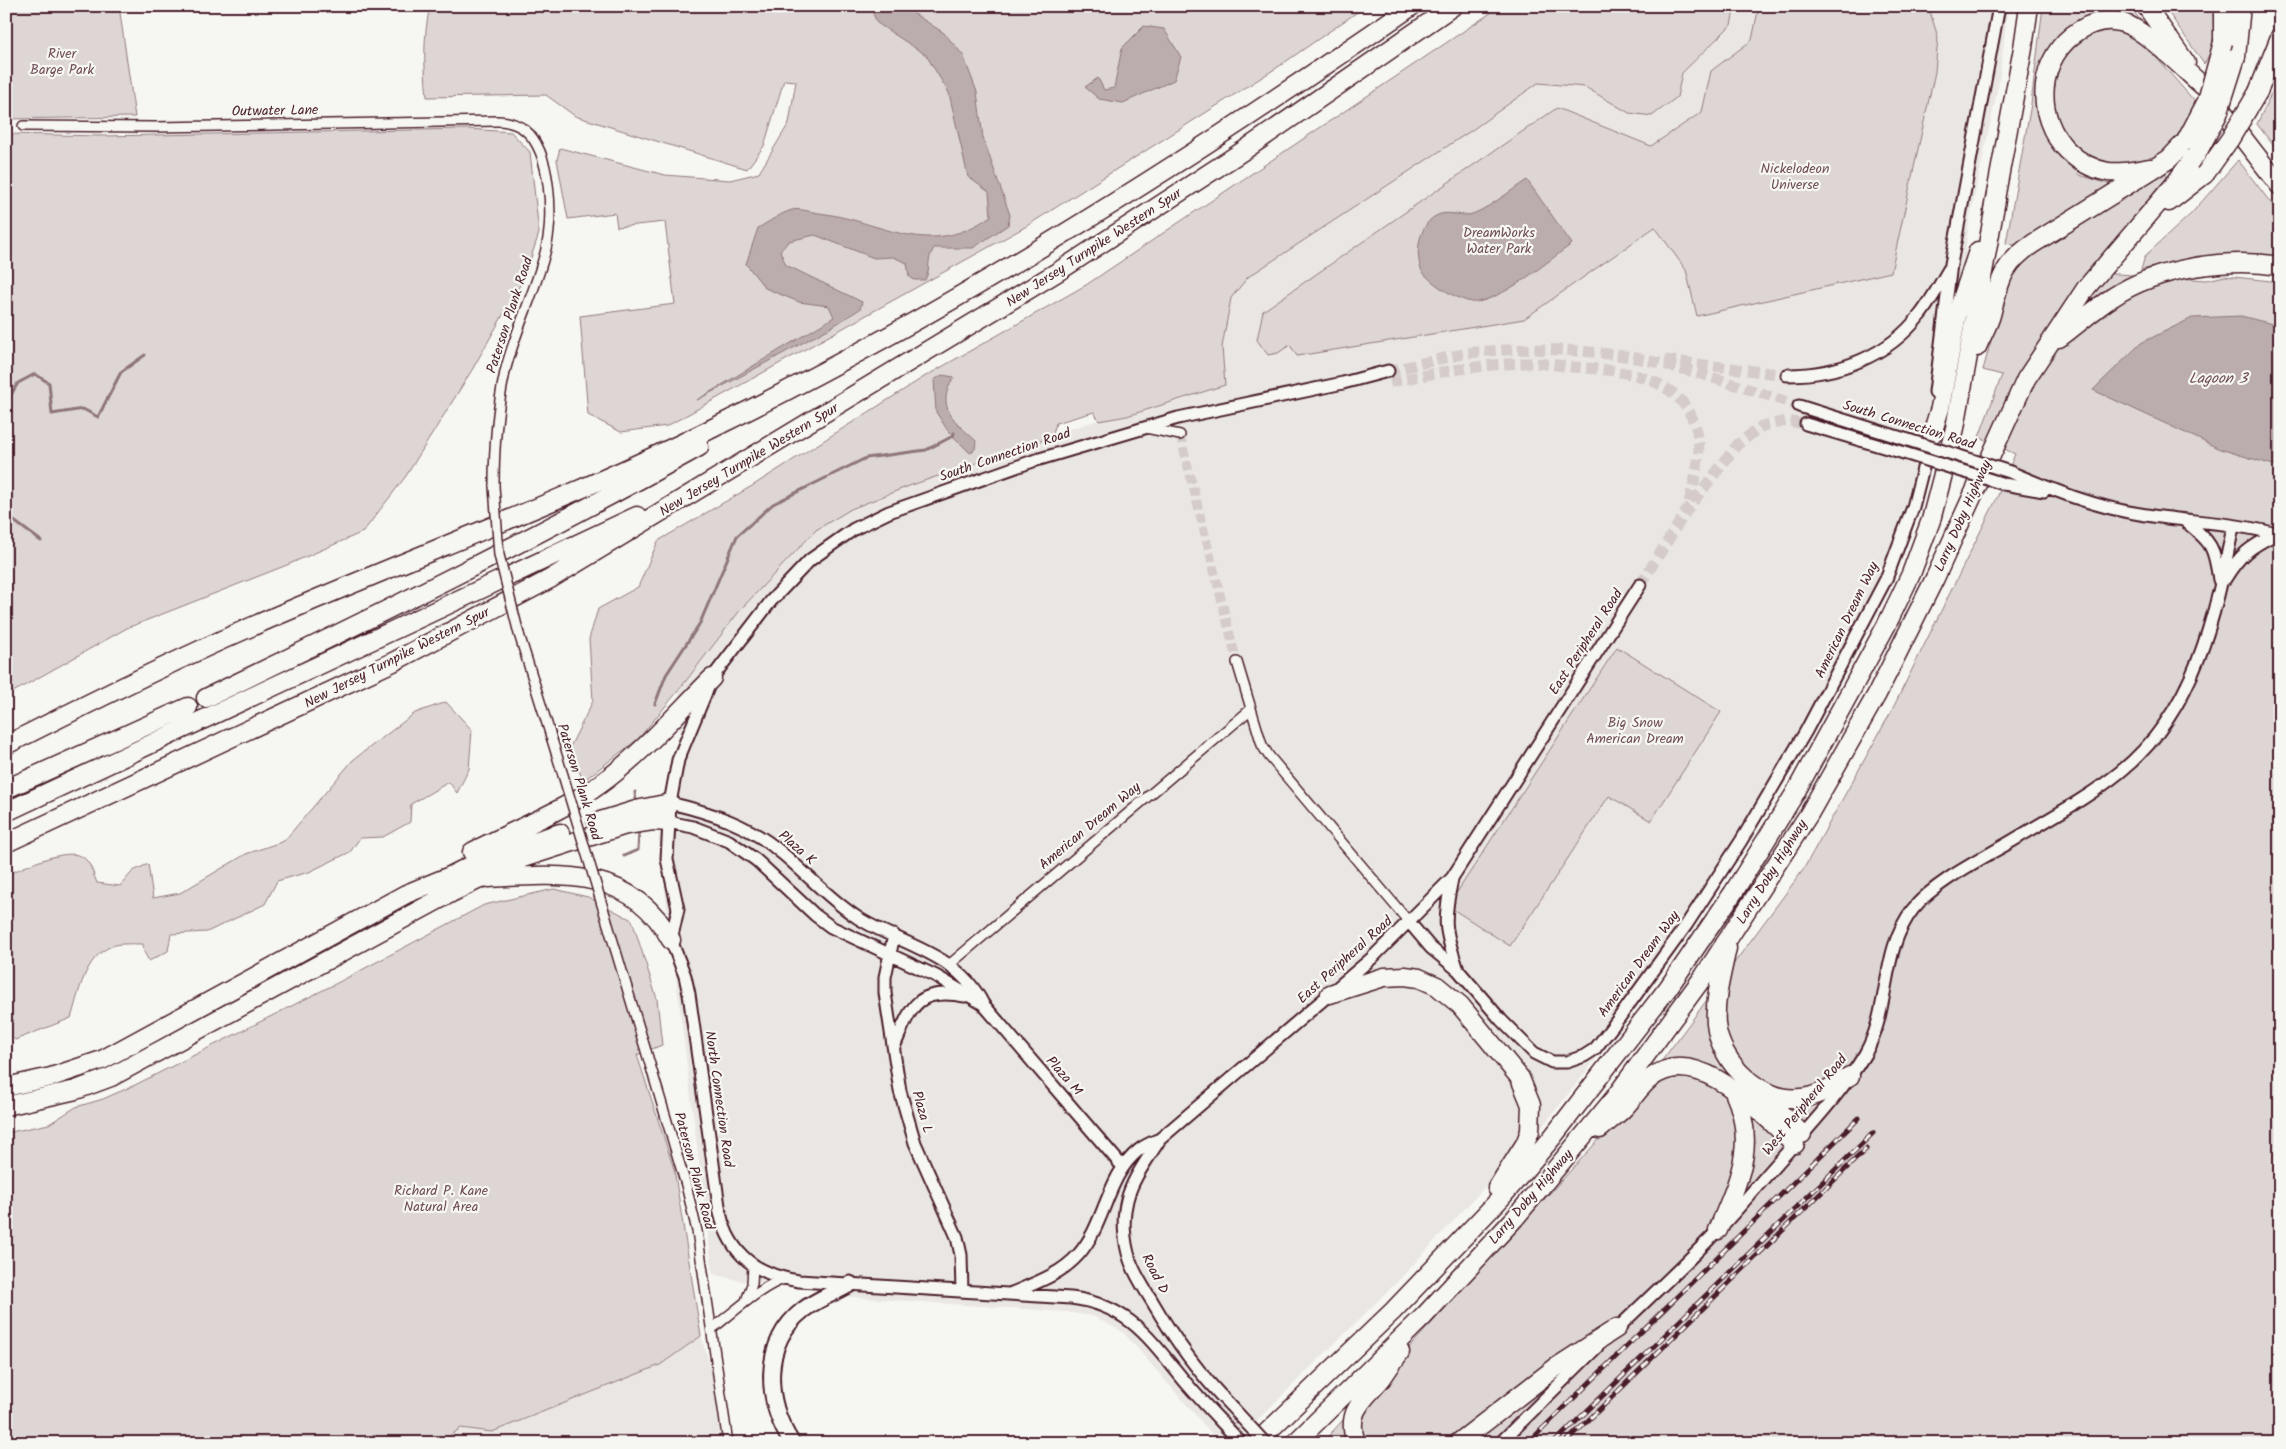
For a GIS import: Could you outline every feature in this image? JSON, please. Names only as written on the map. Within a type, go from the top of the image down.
[{"type":"highway","name":"New Jersey Turnpike Western Spur","points":[[6,745],[261,623],[539,508],[658,454],[760,404],[847,358],[1025,258],[1229,130],[1412,6]]},
{"type":"highway","name":"New Jersey Turnpike Western Spur","points":[[11,842],[244,734],[431,643],[550,579],[1066,267],[1239,153],[1453,6]]},
{"type":"highway","points":[[1932,434],[1940,408],[1957,314],[1996,200],[2029,6]]},
{"type":"highway","points":[[2146,6],[2203,86],[2280,186]]},
{"type":"highway","points":[[1966,371],[1990,317],[1999,281],[2010,263],[2034,243],[2169,158],[2191,148],[2207,101],[2223,42],[2223,6]]},
{"type":"highway","points":[[2139,226],[2191,148],[2218,114],[2236,57],[2241,6]]},
{"type":"highway","points":[[2156,167],[2134,171],[2106,172],[2081,162],[2066,150],[2050,125],[2045,106],[2046,79],[2055,55],[2070,36],[2084,27],[2107,20],[2122,22],[2143,34],[2203,86]]},
{"type":"highway","points":[[2139,226],[2204,174],[2230,139],[2258,92],[2277,45]]},
{"type":"highway","name":"Larry Doby Highway","points":[[1256,1443],[1379,1324],[1501,1198],[1551,1140],[1651,1011],[1754,860],[1813,761],[1877,644],[1918,556],[1947,464],[1966,371],[1996,200]]},
{"type":"highway","name":"Larry Doby Highway","points":[[1298,1441],[1424,1316],[1515,1218],[1636,1069],[1728,942],[1809,814],[1882,686],[1932,584],[2017,399],[2046,348],[2086,288],[2139,226]]},
{"type":"highway","points":[[2046,348],[2114,296],[2154,278],[2191,268],[2230,263],[2280,266]]},
{"type":"highway","points":[[206,698],[360,624],[600,501],[727,431],[760,404]]},
{"type":"highway","points":[[6,812],[556,556],[678,495],[711,482]]},
{"type":"highway","points":[[406,894],[441,868],[576,799],[603,782],[638,752],[712,678]]},
{"type":"highway","points":[[6,789],[188,706]]},
{"type":"highway","points":[[6,1087],[80,1069],[116,1053],[406,894],[450,876],[494,854],[649,814],[670,803]]},
{"type":"highway","points":[[649,814],[668,822]]},
{"type":"highway","points":[[6,1106],[76,1090],[111,1077],[481,878],[538,852],[625,819]]},
{"type":"highway","points":[[481,878],[552,874],[575,876],[596,881],[626,894],[644,905],[660,921],[672,940]]},
{"type":"highway","points":[[1728,942],[1716,1023],[1724,1052],[1736,1069],[1748,1080],[1798,1139]]},
{"type":"highway","points":[[1330,994],[1392,976],[1419,978],[1432,983],[1454,999],[1520,1078],[1531,1105],[1528,1137],[1474,1224]]},
{"type":"highway","points":[[1565,1158],[1623,1109],[1650,1078],[1675,1068],[1698,1070],[1712,1076],[1798,1139]]},
{"type":"highway","points":[[1748,1080],[1773,1093],[1799,1099],[1813,1096],[1850,1076]]},
{"type":"highway","points":[[6,1081],[31,1082]]},
{"type":"highway","points":[[1718,1230],[1740,1178],[1745,1156],[1744,1125],[1734,1092]]},
{"type":"highway","points":[[1356,1443],[1352,1426],[1356,1409],[1381,1379],[1424,1316]]},
{"type":"highway","points":[[1458,1443],[1555,1368],[1617,1328]]},
{"type":"main road","points":[[792,1443],[781,1423],[773,1401],[772,1373],[776,1350],[788,1324],[802,1310],[850,1284]]},
{"type":"street","name":"American Dream Way","points":[[1237,662],[1262,745],[1272,761],[1430,948],[1458,970],[1517,1038],[1543,1059],[1556,1062],[1571,1061],[1590,1053],[1600,1044],[1677,938],[1777,782],[1839,671],[1886,579],[1900,544],[1919,488],[1932,434],[1933,407],[1951,264],[1999,6]]},
{"type":"street","name":"Outwater Lane","points":[[23,126],[156,127],[497,121],[510,122],[526,131]]},
{"type":"street","name":"Paterson Plank Road","points":[[526,131],[538,147],[545,170],[548,236],[543,258],[505,373],[497,429],[494,486],[500,554],[519,634],[563,774],[694,1216],[728,1443]]},
{"type":"street","points":[[1787,375],[1814,374],[1839,369],[1861,361],[1886,347],[1909,328],[1922,313],[1951,264]]},
{"type":"street","name":"South Connection Road","points":[[712,678],[789,580],[810,560],[854,529],[889,512],[996,473],[1143,427],[1372,377],[1389,377]]},
{"type":"street","name":"South Connection Road","points":[[1799,406],[2010,472],[2065,495]]},
{"type":"street","name":"South Connection Road","points":[[1806,424],[2004,484],[2065,495],[2122,511],[2278,535]]},
{"type":"street","points":[[1143,427],[1180,435]]},
{"type":"street","points":[[2185,521],[2204,536],[2213,548],[2220,587]]},
{"type":"street","name":"West Peripheral Road","points":[[1500,1443],[1718,1230],[1798,1139],[1850,1076],[1866,1051],[1877,1028],[1892,955],[1901,928],[1914,907],[1941,885],[2122,771],[2160,730],[2196,670],[2209,631],[2233,527]]},
{"type":"street","points":[[2220,587],[2240,555],[2250,547],[2278,535]]},
{"type":"street","name":"East Peripheral Road","points":[[1010,1294],[1051,1276],[1078,1256],[1096,1229],[1113,1186],[1123,1168],[1140,1149],[1160,1139],[1330,994],[1409,922],[1452,878],[1640,585]]},
{"type":"street","points":[[672,940],[678,909],[667,859],[670,803],[682,747],[712,678]]},
{"type":"street","name":"American Dream Way","points":[[949,965],[1250,710]]},
{"type":"street","name":"Plaza K","points":[[670,803],[722,817],[753,832],[784,854],[825,893],[857,917],[894,934]]},
{"type":"street","points":[[668,822],[693,827],[729,840],[756,860],[815,915],[831,927],[890,954]]},
{"type":"street","points":[[1452,878],[1446,911],[1446,932],[1458,970]]},
{"type":"street","name":"Plaza M","points":[[894,934],[921,947],[949,965],[977,991],[983,1004],[1123,1168]]},
{"type":"street","name":"Plaza L","points":[[894,934],[885,977],[885,993],[900,1091],[915,1143],[957,1237],[961,1255],[962,1291]]},
{"type":"street","name":"North Connection Road","points":[[672,940],[685,976],[689,994],[722,1223],[734,1246],[753,1265],[764,1272],[785,1279],[1010,1294]]},
{"type":"street","name":"Plaza M","points":[[890,954],[936,976],[983,1004]]},
{"type":"street","points":[[894,1049],[908,1015],[920,1001],[934,994],[947,993],[969,997]]},
{"type":"street","name":"Road D","points":[[1160,1139],[1138,1173],[1127,1200],[1125,1229],[1127,1250],[1140,1282],[1179,1345],[1204,1378],[1265,1443]]},
{"type":"street","points":[[746,1302],[752,1284],[753,1265]]},
{"type":"street","points":[[712,1328],[746,1302],[785,1279]]},
{"type":"street","points":[[1010,1294],[1085,1300],[1117,1312],[1149,1336],[1216,1417],[1241,1443]]},
{"type":"shaded area","points":[[1735,6],[2008,6],[1999,82],[1969,222],[1953,351],[1939,426],[1922,495],[1893,574],[1855,656],[1765,815],[1695,923],[1586,1072],[1533,1138],[1504,1166],[1396,1283],[1234,1443],[1220,1443],[1123,1332],[1093,1316],[1066,1312],[851,1297],[827,1290],[746,1282],[713,1274],[659,841],[666,786],[680,733],[679,691],[741,609],[816,530],[851,509],[909,486],[1052,437],[1061,432],[1095,421],[1127,416],[1225,385],[1222,347],[1231,298],[1248,277],[1472,130],[1538,83],[1585,87],[1629,113],[1677,97],[1682,73],[1731,25]]},
{"type":"shaded area","points":[[701,1336],[724,1413],[726,1443],[439,1443],[461,1428],[492,1432],[660,1365]]},
{"type":"green space","name":"River Barge Park","points":[[6,6],[119,6],[135,117],[6,119]]},
{"type":"green space","points":[[430,6],[1366,6],[1278,67],[1025,227],[667,426],[621,432],[588,415],[580,316],[675,304],[665,222],[617,227],[615,213],[568,219],[557,160],[560,148],[665,175],[730,180],[759,173],[789,123],[796,81],[784,80],[764,146],[747,169],[575,116],[546,95],[427,97],[425,51]]},
{"type":"green space","points":[[1501,6],[1735,6],[1731,25],[1682,73],[1677,97],[1652,116],[1629,113],[1585,87],[1538,83],[1472,130],[1248,277],[1231,298],[1222,347],[1225,385],[1127,416],[1099,421],[1094,412],[1056,423],[1052,437],[909,486],[851,509],[816,530],[741,609],[679,690],[638,739],[583,781],[570,747],[593,701],[589,639],[598,609],[638,587],[658,541],[752,486],[924,377],[1086,285]]},
{"type":"green space","points":[[1759,6],[1928,6],[1938,37],[1935,72],[1891,272],[1697,316],[1686,270],[1655,227],[1524,319],[1297,356],[1290,345],[1278,353],[1268,355],[1257,340],[1263,311],[1557,108],[1651,146],[1702,112],[1711,71],[1752,40]]},
{"type":"green space","points":[[2043,6],[2130,6],[2145,27],[2126,18],[2055,42],[2041,121],[2051,146],[2079,175],[2116,186],[2018,246],[2006,243],[2031,104]]},
{"type":"green space","points":[[2164,6],[2213,6],[2214,46],[2204,64]]},
{"type":"green space","points":[[2115,30],[2139,38],[2197,104],[2180,139],[2162,156],[2126,164],[2100,162],[2080,151],[2069,139],[2055,111],[2054,81],[2060,66],[2069,53],[2089,36]]},
{"type":"green space","points":[[2280,75],[2280,154],[2257,124]]},
{"type":"green space","points":[[468,129],[511,132],[530,152],[539,233],[525,276],[472,370],[406,476],[363,532],[287,565],[127,628],[6,696],[6,134],[103,136]]},
{"type":"green space","points":[[2238,160],[2280,215],[2280,260],[2266,257],[2198,256],[2141,270],[2145,256],[2191,214]]},
{"type":"green space","points":[[2165,172],[2167,177],[2088,272],[2207,280],[2225,276],[2280,282],[2280,1443],[1322,1443],[1624,1112],[1803,870],[1891,712],[1996,500],[2015,454],[1979,437],[2002,375],[1983,370],[2005,289],[2018,265]]},
{"type":"green space","name":"Big Snow American Dream","points":[[1617,647],[1721,712],[1651,821],[1609,796],[1510,946],[1448,906]]},
{"type":"green space","points":[[446,702],[472,730],[469,769],[457,793],[449,782],[411,804],[410,822],[383,837],[360,838],[350,852],[309,872],[277,881],[265,904],[207,932],[171,934],[168,951],[149,961],[144,952],[143,944],[112,946],[95,958],[89,967],[80,987],[71,1018],[15,1040],[6,1031],[6,875],[48,858],[71,854],[80,856],[87,861],[97,883],[120,886],[133,871],[148,864],[153,898],[180,893],[246,854],[284,841],[353,760],[415,713]]},
{"type":"green space","name":"Richard P. Kane Natural Area","points":[[554,889],[588,897],[632,920],[657,999],[662,1045],[637,1055],[674,1169],[701,1336],[660,1365],[492,1432],[461,1428],[439,1443],[6,1443],[6,1133],[49,1124],[76,1107],[103,1099],[135,1085],[339,982],[484,905]]},
{"type":"water","points":[[870,6],[906,6],[913,13],[944,33],[963,55],[977,92],[983,138],[1010,215],[1008,225],[973,248],[934,248],[925,280],[914,280],[909,276],[907,263],[893,257],[874,258],[815,235],[789,241],[780,251],[786,265],[862,302],[860,309],[830,328],[697,400],[834,317],[829,306],[799,302],[765,288],[746,264],[758,228],[784,213],[798,209],[842,217],[905,234],[926,237],[946,236],[968,229],[991,216],[989,192],[968,177],[949,93],[926,55],[877,23]]},
{"type":"water","points":[[1144,26],[1164,29],[1181,57],[1174,80],[1123,103],[1099,99],[1085,87],[1098,78],[1104,90],[1114,88],[1122,48]]},
{"type":"water","points":[[1527,180],[1572,244],[1503,293],[1478,302],[1464,300],[1446,292],[1430,280],[1421,269],[1418,255],[1422,233],[1429,221],[1444,213],[1470,215],[1475,213]]},
{"type":"water","name":"Lagoon 3","points":[[2241,316],[2280,326],[2280,467],[2220,449],[2093,390],[2141,343],[2192,318]]},
{"type":"water","points":[[942,375],[954,377],[948,388],[947,406],[955,420],[976,441],[975,449],[970,453],[948,431],[936,412],[934,380]]},
{"type":"waterway","points":[[6,403],[18,383],[35,374],[49,383],[52,414],[83,409],[98,417],[121,372],[145,355]]},
{"type":"waterway","points":[[655,704],[666,675],[700,623],[737,536],[773,504],[866,458],[926,450],[953,436],[954,433]]},
{"type":"waterway","points":[[6,515],[41,541]]},
{"type":"waterway","points":[[635,792],[636,803]]},
{"type":"waterway","points":[[624,856],[638,850],[639,830]]},
{"type":"tunnel","points":[[1388,371],[1477,352],[1516,350],[1577,351],[1657,362],[1718,379],[1799,406]]},
{"type":"tunnel","points":[[1665,360],[1787,375]]},
{"type":"tunnel","points":[[1390,382],[1475,367],[1526,363],[1609,370],[1645,378],[1662,386],[1676,396],[1688,410],[1696,428],[1699,448],[1698,459],[1687,510]]},
{"type":"tunnel","points":[[1640,585],[1687,510],[1738,444],[1762,426],[1787,421],[1806,424]]},
{"type":"tunnel","points":[[1180,435],[1237,662]]},
{"type":"railway","points":[[1528,1443],[1859,1118]]},
{"type":"railway","points":[[1554,1443],[1873,1133]]},
{"type":"railway","points":[[1565,1443],[1866,1149]]},
{"type":"park label","name":"Nickelodeon Universe","points":[[1795,177]]},
{"type":"park label","name":"DreamWorks Water Park","points":[[1499,242]]}]
